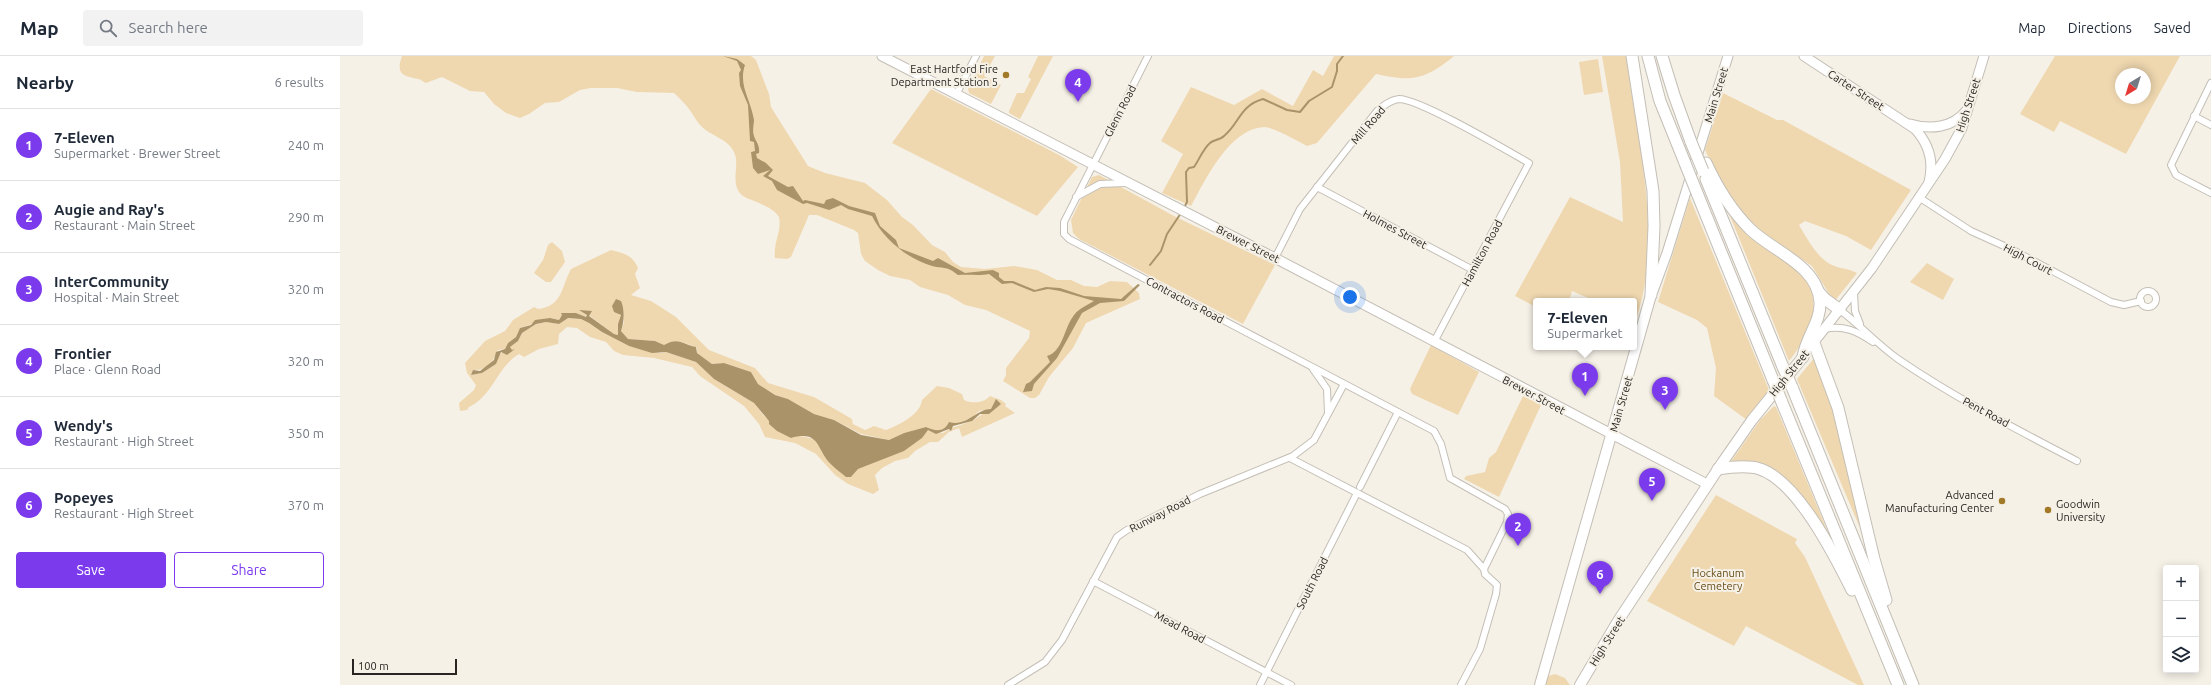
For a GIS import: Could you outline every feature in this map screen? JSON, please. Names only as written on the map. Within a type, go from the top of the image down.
[{"type":"highway","points":[[1632,56],[1653,191],[1654,232],[1651,295]]},
{"type":"highway","points":[[1648,56],[1660,100],[1685,163],[1898,685]]},
{"type":"highway","points":[[1662,56],[1690,137],[1705,167],[1783,367],[1914,685]]},
{"type":"highway","points":[[1705,167],[1722,194],[1745,224],[1759,237],[1803,269],[1812,279],[1825,299],[1840,310]]},
{"type":"highway","points":[[1803,357],[1819,315],[1820,302],[1818,290]]},
{"type":"highway","points":[[1814,343],[1838,408],[1874,559],[1890,614],[1896,641]]},
{"type":"highway","points":[[1718,469],[1738,467],[1758,469],[1774,476],[1784,485],[1826,540],[1858,601],[1871,620]]},
{"type":"main road","name":"Brewer Street","points":[[882,56],[1126,183],[1275,258],[1707,484]]},
{"type":"main road","name":"Main Street","points":[[1637,345],[1651,295],[1667,253],[1728,56]]},
{"type":"main road","name":"Carter Street","points":[[1804,56],[1909,124],[1921,136],[1929,153],[1931,170],[1926,188]]},
{"type":"main road","name":"High Street","points":[[1580,685],[1618,621],[1707,484],[1752,420],[1854,292],[1920,198],[1960,133],[1984,56]]},
{"type":"main road","name":"Carter Street","points":[[1909,124],[1924,127],[1938,127],[1955,121],[1968,109]]},
{"type":"main road","name":"Main Street","points":[[1540,685],[1636,350]]},
{"type":"street","points":[[956,94],[976,56]]},
{"type":"street","name":"Glenn Road","points":[[1092,165],[1148,56]]},
{"type":"street","points":[[2211,83],[2171,164],[2172,170],[2176,175],[2211,193]]},
{"type":"street","name":"Mill Road","points":[[1275,258],[1300,209],[1377,111],[1387,103],[1398,99],[1424,107],[1530,163]]},
{"type":"street","points":[[2194,116],[2211,125]]},
{"type":"street","name":"Hamilton Road","points":[[1434,342],[1530,163]]},
{"type":"street","name":"Contractors Road","points":[[1092,165],[1062,226],[1064,234],[1069,240],[1434,431],[1441,444],[1450,478],[1505,508],[1508,514],[1507,522],[1484,569]]},
{"type":"street","points":[[1076,196],[1100,184],[1126,183]]},
{"type":"street","name":"Holmes Street","points":[[1317,187],[1473,270]]},
{"type":"street","name":"High Court","points":[[1920,198],[1974,233],[2015,251],[2111,302],[2124,305],[2141,301]]},
{"type":"street","name":"Pent Road","points":[[1854,292],[1855,311],[1864,328]]},
{"type":"street","name":"Pent Road","points":[[1840,310],[1864,328],[1898,359]]},
{"type":"street","name":"Pent Road","points":[[1824,329],[1836,327],[1854,330],[1950,394],[2077,461]]},
{"type":"street","points":[[1310,365],[1323,380],[1327,389],[1328,416]]},
{"type":"street","name":"Runway Road","points":[[1012,684],[1045,662],[1058,646],[1113,543],[1127,530],[1200,494],[1290,458],[1314,440],[1344,384]]},
{"type":"street","name":"South Road","points":[[1260,685],[1398,412]]},
{"type":"street","points":[[1290,458],[1359,490],[1467,550],[1497,585],[1496,594],[1480,649],[1461,685]]},
{"type":"street","name":"Mead Road","points":[[1093,581],[1291,685]]},
{"type":"green space","points":[[402,56],[751,56],[756,60],[769,94],[771,107],[808,166],[825,173],[865,183],[887,200],[902,217],[913,225],[932,245],[945,252],[953,262],[961,267],[985,269],[1014,266],[1037,270],[1057,280],[1071,280],[1084,286],[1097,287],[1110,281],[1127,282],[1139,293],[1140,299],[1086,323],[1073,348],[1049,377],[1039,395],[1035,398],[1030,398],[1003,381],[1006,375],[1006,368],[1029,338],[1030,331],[986,310],[965,305],[948,295],[920,287],[910,280],[890,276],[878,270],[865,261],[861,254],[858,233],[854,230],[817,215],[809,215],[791,257],[787,259],[775,258],[775,247],[780,222],[779,217],[769,208],[746,198],[739,192],[735,177],[736,157],[731,147],[705,130],[684,103],[674,93],[637,92],[617,88],[591,88],[580,90],[559,102],[545,103],[529,114],[520,118],[506,113],[494,104],[484,92],[470,91],[442,77],[426,83],[420,79],[402,74],[400,71],[400,62]]},
{"type":"green space","points":[[984,56],[995,56],[984,76],[1001,85],[991,104],[969,93],[968,89]]},
{"type":"green space","points":[[1038,56],[1053,56],[1020,119],[1009,113],[1009,111],[1017,93],[1024,93],[1031,79],[1028,77]]},
{"type":"green space","points":[[1334,56],[1454,56],[1435,70],[1418,77],[1399,78],[1376,74],[1317,143],[1307,146],[1279,132],[1264,127],[1251,130],[1240,136],[1220,157],[1191,206],[1162,193],[1183,154],[1161,141],[1191,87],[1234,105],[1262,89],[1293,106],[1313,70],[1323,76]]},
{"type":"green space","points":[[1602,56],[1626,56],[1646,188],[1648,255],[1644,288],[1637,316],[1637,298],[1588,298],[1572,291],[1570,298],[1533,298],[1533,305],[1515,296],[1570,197],[1623,222],[1620,162]]},
{"type":"green space","points":[[2055,56],[2180,56],[2126,154],[2060,121],[2054,132],[2020,114]]},
{"type":"green space","points":[[1598,59],[1603,92],[1584,95],[1579,62]]},
{"type":"green space","points":[[931,89],[1059,155],[1078,167],[1037,216],[892,143]]},
{"type":"green space","points":[[1723,93],[1777,120],[1783,120],[1911,190],[1871,250],[1846,236],[1805,221],[1799,225],[1812,246],[1825,261],[1833,266],[1857,273],[1834,302],[1812,266],[1766,235],[1738,210],[1722,186],[1705,150]]},
{"type":"green space","points":[[1099,175],[1174,216],[1275,265],[1243,324],[1079,239],[1073,233],[1071,220],[1092,177]]},
{"type":"green space","points":[[1690,198],[1769,390],[1747,420],[1714,396],[1716,368],[1707,328],[1697,320],[1658,302]]},
{"type":"green space","points":[[1728,211],[1760,244],[1795,269],[1805,279],[1811,291],[1813,315],[1804,339],[1789,361]]},
{"type":"green space","points":[[552,242],[562,251],[565,262],[551,282],[546,282],[534,273],[543,260],[548,245]]},
{"type":"green space","points":[[611,250],[627,255],[633,260],[638,268],[635,274],[640,288],[631,295],[651,301],[676,317],[709,350],[755,368],[768,383],[814,397],[852,419],[853,424],[865,430],[874,426],[886,430],[908,419],[917,410],[922,400],[937,386],[949,388],[962,394],[964,400],[971,402],[985,400],[990,396],[1001,400],[1006,404],[1005,406],[1015,413],[962,437],[959,428],[949,432],[938,442],[930,442],[915,451],[908,458],[895,461],[882,468],[875,475],[879,490],[873,494],[848,484],[835,475],[816,454],[795,443],[765,437],[759,424],[744,406],[700,376],[692,367],[654,358],[623,355],[614,351],[606,342],[590,337],[577,328],[567,327],[559,334],[558,344],[539,349],[524,357],[519,354],[512,359],[484,396],[467,410],[460,411],[459,403],[474,390],[476,385],[467,373],[465,363],[485,341],[505,331],[513,320],[534,307],[538,309],[546,307],[557,300],[571,269]],"holes":[[[623,307],[624,322],[621,331],[628,339],[655,341],[664,345],[673,342],[688,344],[697,348],[697,353],[712,364],[724,363],[751,372],[758,384],[775,395],[788,399],[814,414],[834,420],[861,434],[889,440],[904,433],[926,427],[934,431],[940,431],[973,417],[979,411],[991,409],[975,419],[943,433],[928,430],[890,456],[857,469],[851,477],[828,460],[819,443],[815,439],[800,436],[791,438],[764,416],[754,403],[714,379],[696,362],[666,352],[660,353],[629,346],[581,319],[567,318],[559,324],[546,322],[536,324],[522,333],[518,341],[509,347],[512,350],[505,351],[499,355],[496,364],[482,373],[471,375],[473,370],[486,367],[494,358],[498,350],[505,349],[508,343],[516,337],[520,328],[550,318],[559,320],[562,315],[576,313],[586,317],[587,315],[581,311],[583,311],[614,334],[618,335],[618,324],[621,317],[619,312]]]},
{"type":"green space","points":[[1927,263],[1954,279],[1943,300],[1910,282]]},
{"type":"green space","points":[[1431,345],[1479,372],[1458,415],[1412,394],[1410,389]]},
{"type":"green space","points":[[1815,357],[1836,405],[1860,528],[1797,379]]},
{"type":"green space","points":[[1523,396],[1541,405],[1499,497],[1464,479],[1466,476],[1485,472],[1489,458],[1496,452]]},
{"type":"green space","points":[[1774,406],[1776,407],[1829,535],[1786,481],[1730,463],[1760,420]]},
{"type":"green space","name":"Hockanum Cemetery","points":[[1716,495],[1797,539],[1795,543],[1805,557],[1864,685],[1858,685],[1746,626],[1734,646],[1647,601]]},
{"type":"green space","points":[[1555,674],[1565,678],[1570,685],[1543,685],[1545,677]]},
{"type":"shaded area","points":[[723,56],[737,59],[745,65],[743,79],[754,120],[753,134],[759,150],[759,153],[756,154],[757,158],[766,163],[773,170],[768,176],[788,187],[793,186],[803,201],[805,200],[824,204],[826,200],[833,198],[849,206],[875,213],[880,226],[896,240],[899,248],[933,261],[938,258],[965,273],[993,270],[999,273],[999,277],[1004,281],[1013,281],[1035,290],[1046,287],[1060,288],[1084,296],[1121,299],[1138,284],[1140,285],[1124,301],[1100,303],[1082,313],[1057,358],[1034,384],[1032,391],[1023,392],[1026,384],[1030,382],[1050,362],[1047,356],[1056,350],[1076,312],[1094,301],[1048,289],[1034,292],[1012,283],[1002,284],[989,274],[958,275],[948,269],[923,263],[905,253],[889,240],[872,216],[848,209],[841,205],[829,210],[807,203],[803,204],[777,190],[772,181],[763,176],[770,170],[758,174],[753,168],[751,152],[755,151],[754,142],[750,141],[748,105],[740,86],[739,73],[741,70],[737,61]]},
{"type":"shaded area","points":[[616,299],[621,301],[623,308],[624,316],[621,331],[628,339],[655,341],[664,345],[677,341],[696,347],[697,353],[712,364],[724,363],[751,372],[758,384],[775,395],[788,399],[814,414],[834,420],[861,435],[889,440],[904,433],[926,427],[939,430],[945,428],[949,422],[961,422],[981,412],[991,409],[996,399],[1001,404],[989,414],[980,414],[972,421],[953,426],[951,431],[949,429],[936,434],[928,430],[922,438],[904,451],[858,469],[851,477],[846,477],[827,460],[815,440],[806,436],[791,438],[777,431],[769,424],[769,421],[754,403],[714,379],[696,362],[666,352],[652,353],[629,346],[581,319],[568,318],[559,324],[546,322],[536,324],[522,333],[518,341],[510,347],[512,350],[515,349],[507,355],[501,352],[496,364],[482,373],[471,375],[473,370],[480,371],[494,360],[496,352],[505,349],[508,343],[516,337],[520,328],[531,325],[535,320],[550,318],[559,320],[562,315],[561,313],[576,313],[586,317],[587,315],[579,310],[592,311],[589,316],[614,334],[618,335],[618,324],[621,315],[614,312],[612,306]]},
{"type":"waterway","points":[[1184,208],[1187,202],[1186,172],[1189,168],[1194,167],[1203,151],[1210,143],[1221,138],[1229,131],[1244,110],[1255,102],[1263,99],[1287,110],[1300,112],[1309,101],[1332,87],[1337,71],[1337,64],[1343,56]]},
{"type":"waterway","points":[[1150,265],[1161,251],[1167,234],[1181,213]]},
{"type":"place","name":"East Hartford Fire Department Station 5","points":[[1006,75]]},
{"type":"place","name":"Frontier","points":[[1078,102]]},
{"type":"place","name":"7-Eleven","points":[[1585,396]]},
{"type":"place","name":"InterCommunity","points":[[1665,410]]},
{"type":"place","name":"Wendy's","points":[[1652,501]]},
{"type":"place","name":"Advanced Manufacturing Center","points":[[2002,501]]},
{"type":"place","name":"Goodwin University","points":[[2048,510]]},
{"type":"place","name":"Augie and Ray's","points":[[1518,546]]},
{"type":"place","name":"Popeyes","points":[[1600,594]]}]
